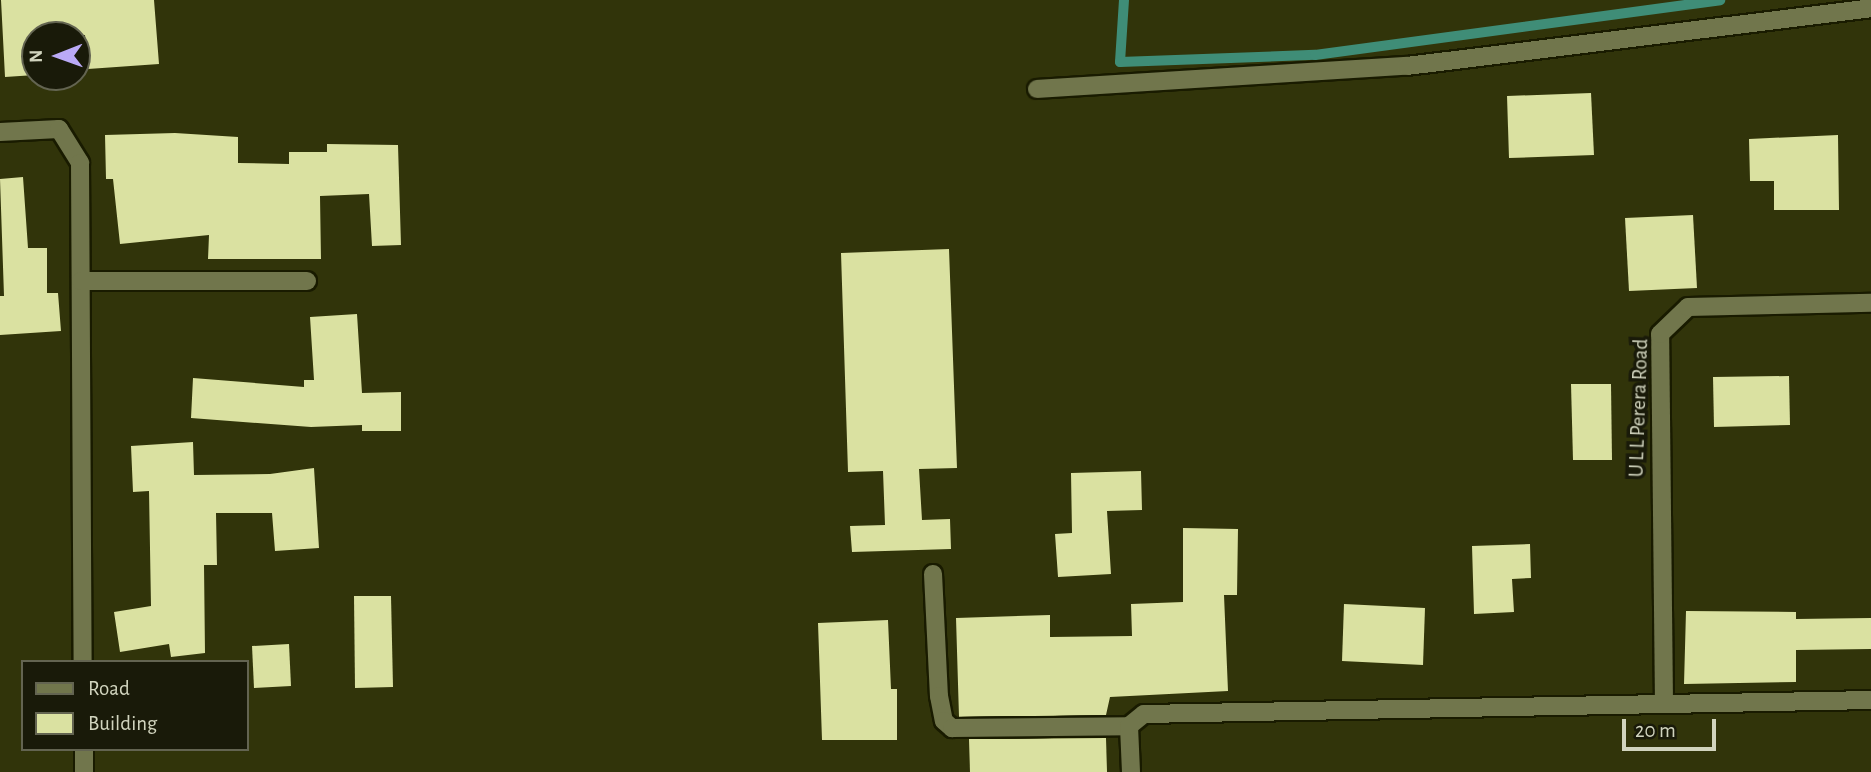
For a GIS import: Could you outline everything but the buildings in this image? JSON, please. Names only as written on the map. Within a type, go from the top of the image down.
[{"type":"street","points":[[1037,89],[1407,66],[1871,8]]},
{"type":"street","points":[[0,132],[59,129],[80,163],[83,660]]},
{"type":"street","points":[[81,281],[307,281]]},
{"type":"street","name":"U L L Perera Road","points":[[1664,704],[1660,334],[1677,312],[1688,307],[1871,303]]},
{"type":"street","points":[[933,574],[939,696],[944,721],[952,728],[1129,726],[1144,714],[1871,700]]},
{"type":"street","points":[[1129,726],[1131,772]]},
{"type":"street","points":[[84,751],[84,772]]},
{"type":"waterway","points":[[1124,0],[1120,62],[1315,55],[1720,0]]}]
